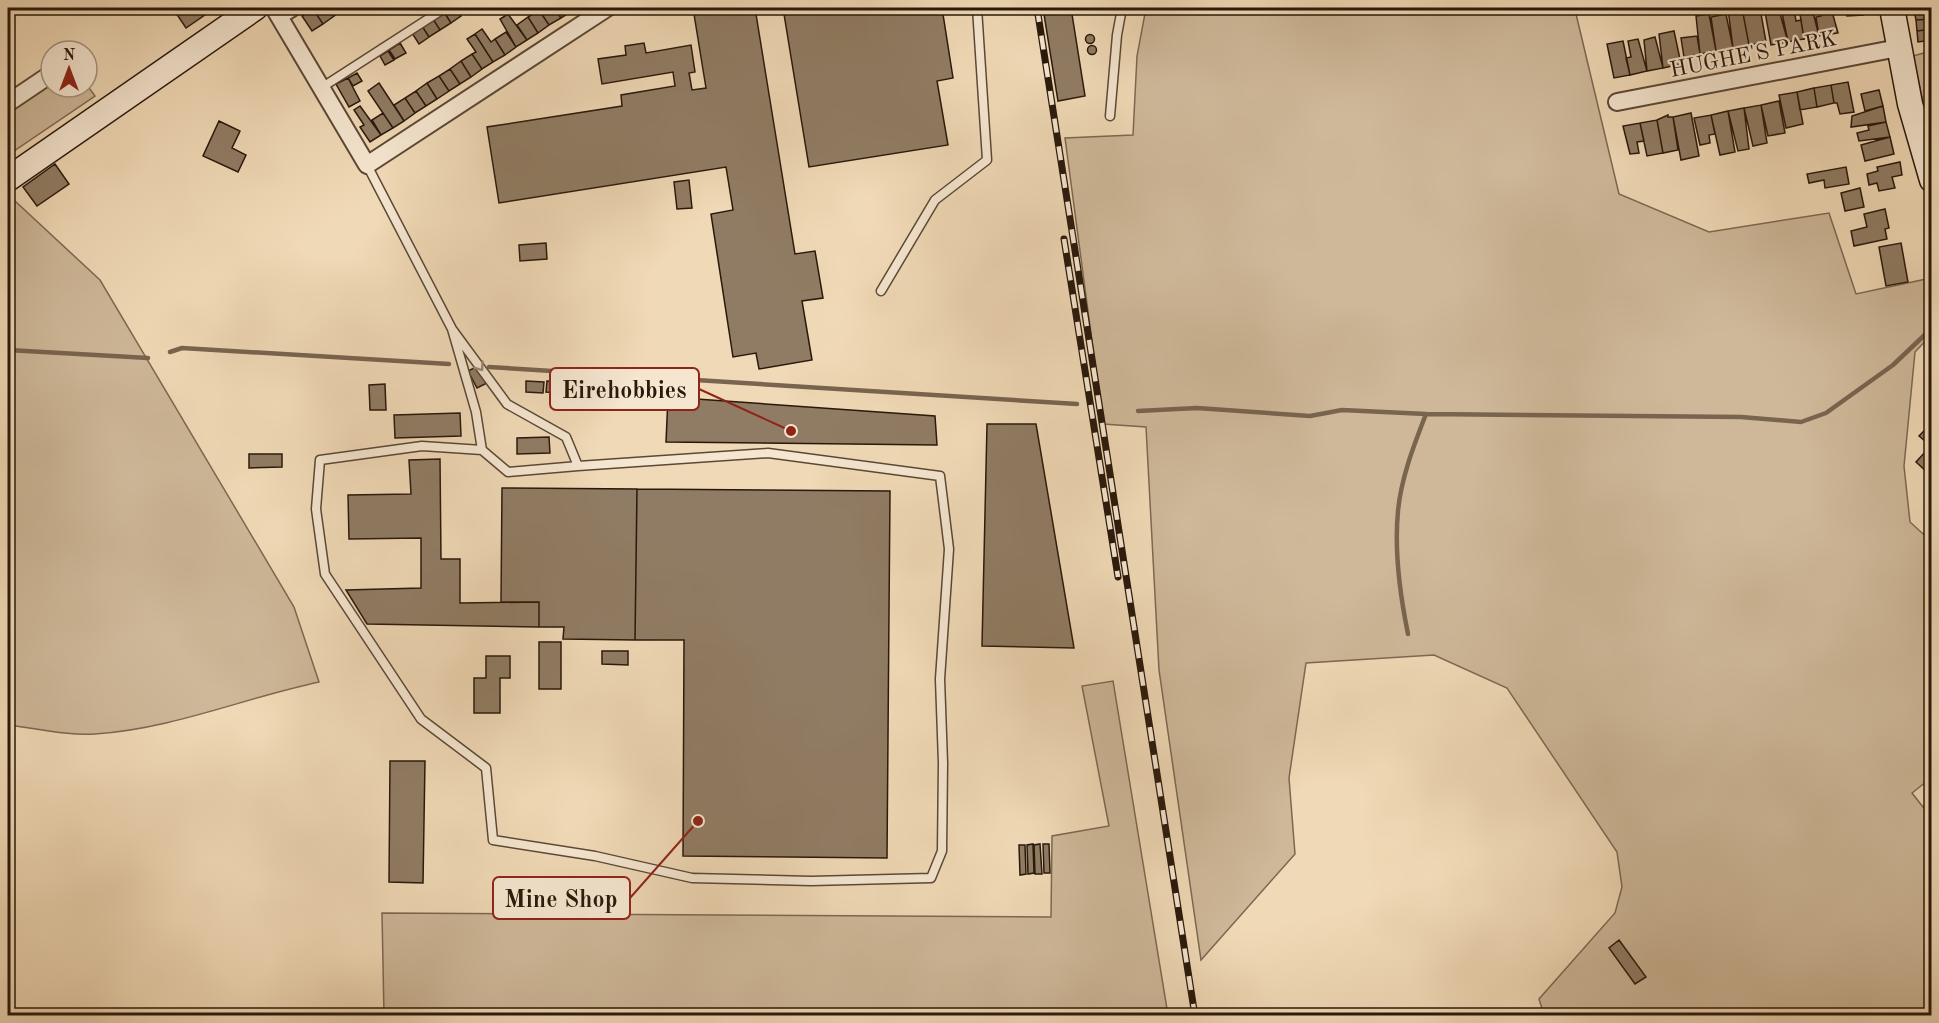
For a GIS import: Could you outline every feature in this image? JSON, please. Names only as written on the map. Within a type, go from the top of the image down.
[{"type":"main road","points":[[8,179],[255,8]]},
{"type":"main road","points":[[1892,8],[1898,48],[1932,180]]},
{"type":"street","points":[[282,10],[321,88],[367,165],[607,8]]},
{"type":"street","name":"HUGHE'S PARK","points":[[1617,102],[1898,48]]},
{"type":"street","points":[[8,103],[39,82]]},
{"type":"lane","points":[[321,88],[445,8]]},
{"type":"lane","points":[[881,291],[935,200],[987,160],[977,8]]},
{"type":"lane","points":[[1110,116],[1117,35],[1122,8]]},
{"type":"lane","points":[[367,165],[453,329],[507,404],[566,437],[578,466]]},
{"type":"lane","points":[[453,329],[476,412],[482,450]]},
{"type":"lane","points":[[422,446],[482,450],[508,472],[768,453],[940,476],[950,549],[940,679],[943,763],[942,851],[931,878],[811,881],[692,878],[595,856],[493,840],[486,768],[421,719],[388,673],[325,574],[316,508],[320,460],[422,446]]},
{"type":"shaded area","points":[[1146,8],[1578,8],[1576,14],[1619,194],[1709,232],[1829,213],[1856,294],[1931,278],[1931,335],[1915,352],[1904,466],[1910,522],[1932,542],[1931,778],[1912,793],[1931,817],[1931,1015],[1544,1015],[1539,999],[1615,913],[1622,887],[1617,852],[1507,688],[1434,655],[1306,663],[1289,778],[1295,854],[1201,960],[1159,670],[1146,427],[1103,424],[1065,138],[1133,135],[1137,56]]},
{"type":"shaded area","points":[[1931,51],[1931,139],[1913,56]]},
{"type":"shaded area","points":[[39,89],[39,99],[91,99],[8,155],[8,110]]},
{"type":"shaded area","points":[[15,201],[100,280],[294,607],[319,682],[180,720],[124,731],[73,734],[8,725],[8,206]]},
{"type":"shaded area","points":[[1113,681],[1168,1015],[384,1015],[382,913],[1051,917],[1052,836],[1109,826],[1082,686]]},
{"type":"building","points":[[185,8],[215,8],[186,28],[176,13]]},
{"type":"building","points":[[328,8],[344,8],[345,9],[334,16]]},
{"type":"building","points":[[328,8],[334,16],[323,24],[313,9]]},
{"type":"building","points":[[456,8],[461,16],[451,23],[444,12]]},
{"type":"building","points":[[554,8],[561,18],[549,25],[539,10]]},
{"type":"building","points":[[554,8],[570,8],[572,11],[561,18]]},
{"type":"building","points":[[693,8],[755,8],[795,254],[815,251],[823,298],[802,301],[812,360],[759,369],[756,353],[733,357],[711,214],[733,210],[726,167],[499,203],[487,127],[622,106],[621,95],[675,86],[673,72],[602,84],[598,59],[626,55],[625,46],[644,43],[646,53],[691,45],[695,72],[689,73],[692,90],[706,88]]},
{"type":"building","points":[[783,8],[942,8],[953,78],[937,81],[948,145],[809,167]]},
{"type":"building","points":[[1043,8],[1071,8],[1085,96],[1058,101]]},
{"type":"building","points":[[1742,8],[1749,45],[1733,48],[1728,9]]},
{"type":"building","points":[[1742,8],[1760,8],[1766,42],[1749,45]]},
{"type":"building","points":[[1781,8],[1794,8],[1796,21],[1801,20],[1804,39],[1788,42]]},
{"type":"building","points":[[1799,8],[1812,8],[1819,36],[1804,39]]},
{"type":"building","points":[[1819,8],[1831,8],[1838,33],[1819,36],[1816,17],[1821,16]]},
{"type":"building","points":[[1846,8],[1863,8],[1863,15],[1847,16]]},
{"type":"building","points":[[1932,8],[1932,19],[1916,20],[1914,10]]},
{"type":"building","points":[[313,9],[323,24],[312,31],[302,16]]},
{"type":"building","points":[[539,10],[549,25],[538,33],[528,17]]},
{"type":"building","points":[[1779,10],[1788,42],[1771,45],[1765,12]]},
{"type":"building","points":[[444,12],[451,23],[440,30],[433,19]]},
{"type":"building","points":[[508,14],[527,40],[516,47],[500,19]]},
{"type":"building","points":[[1709,14],[1716,51],[1700,54],[1696,16]]},
{"type":"building","points":[[1726,14],[1733,48],[1716,51],[1711,17]]},
{"type":"building","points":[[528,17],[538,33],[527,40],[517,25]]},
{"type":"building","points":[[433,19],[440,30],[429,37],[422,26]]},
{"type":"building","points":[[1932,19],[1932,29],[1917,31],[1916,20]]},
{"type":"building","points":[[422,26],[429,37],[419,44],[412,33]]},
{"type":"building","points":[[482,29],[491,42],[495,39],[505,55],[493,62],[475,34]]},
{"type":"building","points":[[1932,29],[1932,40],[1918,42],[1917,31]]},
{"type":"building","points":[[1674,31],[1681,64],[1663,68],[1659,34]]},
{"type":"building","points":[[506,32],[516,47],[505,55],[495,39]]},
{"type":"building","points":[[475,34],[493,62],[482,69],[472,54],[476,52],[467,39]]},
{"type":"building","points":[[1090,35],[1094,39],[1090,43],[1086,39]]},
{"type":"building","points":[[1697,36],[1700,54],[1684,57],[1681,38]]},
{"type":"building","points":[[1655,37],[1663,68],[1647,71],[1644,40]]},
{"type":"building","points":[[1638,39],[1647,71],[1630,75],[1626,58],[1631,57],[1628,41]]},
{"type":"building","points":[[1623,41],[1630,75],[1614,78],[1607,44]]},
{"type":"building","points":[[400,43],[406,53],[395,59],[389,50]]},
{"type":"building","points":[[1092,46],[1096,50],[1092,54],[1088,50]]},
{"type":"building","points":[[388,51],[394,60],[385,65],[380,56]]},
{"type":"building","points":[[472,54],[482,69],[471,77],[461,61]]},
{"type":"building","points":[[461,61],[471,77],[460,84],[450,69]]},
{"type":"building","points":[[450,69],[460,84],[449,91],[439,76]]},
{"type":"building","points":[[357,73],[362,81],[353,86],[348,78]]},
{"type":"building","points":[[439,76],[449,91],[437,99],[427,83]]},
{"type":"building","points":[[348,78],[360,101],[349,107],[336,84]]},
{"type":"building","points":[[1848,82],[1854,112],[1840,114],[1837,103],[1834,103],[1831,85]]},
{"type":"building","points":[[379,83],[404,121],[393,128],[368,91]]},
{"type":"building","points":[[427,83],[437,99],[426,106],[416,91]]},
{"type":"building","points":[[1831,85],[1834,103],[1817,107],[1814,88]]},
{"type":"building","points":[[1814,88],[1817,107],[1800,110],[1797,92]]},
{"type":"building","points":[[1879,90],[1883,106],[1865,111],[1861,94]]},
{"type":"building","points":[[416,91],[426,106],[415,113],[405,98]]},
{"type":"building","points":[[1797,92],[1803,124],[1786,128],[1779,95]]},
{"type":"building","points":[[405,98],[415,113],[404,121],[394,105]]},
{"type":"building","points":[[1779,101],[1785,133],[1768,136],[1761,105]]},
{"type":"building","points":[[1761,105],[1767,143],[1753,146],[1744,108]]},
{"type":"building","points":[[360,106],[381,135],[370,142],[360,127],[364,125],[354,110]]},
{"type":"building","points":[[1883,106],[1886,122],[1851,127],[1852,116]]},
{"type":"building","points":[[1744,108],[1749,149],[1738,151],[1728,111]]},
{"type":"building","points":[[1728,111],[1735,152],[1720,155],[1711,115]]},
{"type":"building","points":[[383,113],[393,128],[381,135],[372,120]]},
{"type":"building","points":[[1691,113],[1699,156],[1681,160],[1673,117]]},
{"type":"building","points":[[1668,115],[1668,117],[1673,117],[1678,150],[1663,153],[1657,120]]},
{"type":"building","points":[[1711,115],[1715,134],[1709,135],[1710,143],[1700,145],[1694,118]]},
{"type":"building","points":[[1657,120],[1663,153],[1647,156],[1640,123]]},
{"type":"building","points":[[219,121],[240,131],[232,148],[246,155],[238,172],[203,156]]},
{"type":"building","points":[[1886,122],[1890,137],[1859,141],[1857,133],[1869,130],[1868,126]]},
{"type":"building","points":[[1640,123],[1644,141],[1637,142],[1639,153],[1630,154],[1623,126]]},
{"type":"building","points":[[1890,137],[1894,154],[1865,161],[1861,145]]},
{"type":"building","points":[[1900,162],[1902,175],[1892,177],[1895,188],[1879,191],[1877,183],[1869,185],[1867,174],[1878,171],[1877,167]]},
{"type":"building","points":[[55,164],[69,184],[37,206],[23,187]]},
{"type":"building","points":[[1846,167],[1849,184],[1825,188],[1824,180],[1809,183],[1807,174]]},
{"type":"building","points":[[689,180],[692,208],[677,209],[674,182]]},
{"type":"building","points":[[1860,188],[1864,207],[1845,211],[1841,193]]},
{"type":"building","points":[[1885,209],[1889,228],[1885,229],[1887,239],[1854,246],[1851,231],[1867,227],[1864,214]]},
{"type":"building","points":[[546,243],[547,259],[520,261],[519,245]]},
{"type":"building","points":[[1901,243],[1908,282],[1886,286],[1879,247]]},
{"type":"building","points":[[478,366],[487,383],[477,388],[468,371]]},
{"type":"building","points":[[526,381],[544,382],[543,393],[526,392]]},
{"type":"building","points":[[547,381],[591,384],[590,396],[546,392]]},
{"type":"building","points":[[385,384],[386,410],[370,410],[369,385]]},
{"type":"building","points":[[668,397],[935,416],[937,445],[666,442]]},
{"type":"building","points":[[460,413],[461,436],[395,438],[394,415]]},
{"type":"building","points":[[987,424],[1036,424],[1074,648],[982,646]]},
{"type":"building","points":[[1930,425],[1932,426],[1932,447],[1919,436]]},
{"type":"building","points":[[549,437],[550,453],[517,454],[517,438]]},
{"type":"building","points":[[1927,450],[1932,454],[1932,469],[1928,473],[1916,462]]},
{"type":"building","points":[[249,454],[282,454],[282,467],[249,468]]},
{"type":"building","points":[[440,459],[441,559],[460,559],[460,603],[539,602],[539,627],[367,624],[346,590],[421,588],[421,538],[349,539],[348,495],[411,494],[409,460]]},
{"type":"building","points":[[502,488],[637,489],[635,640],[563,639],[564,627],[539,627],[539,602],[501,602]]},
{"type":"building","points":[[637,489],[890,491],[887,858],[683,856],[684,640],[635,640]]},
{"type":"building","points":[[539,642],[561,642],[561,689],[539,689]]},
{"type":"building","points":[[602,651],[628,651],[628,665],[602,664]]},
{"type":"building","points":[[486,656],[510,656],[510,678],[500,678],[500,713],[474,713],[474,678],[486,678]]},
{"type":"building","points":[[390,761],[425,761],[423,883],[389,882]]},
{"type":"building","points":[[1033,844],[1034,873],[1028,874],[1027,845]]},
{"type":"building","points":[[1040,844],[1042,874],[1035,874],[1034,845]]},
{"type":"building","points":[[1043,844],[1049,844],[1050,873],[1044,873]]},
{"type":"building","points":[[1019,845],[1025,845],[1026,874],[1020,875]]},
{"type":"building","points":[[1619,940],[1646,977],[1635,984],[1609,948]]},
{"type":"waterway","points":[[1138,411],[1197,408],[1310,416],[1342,410],[1426,414],[1741,417],[1801,422],[1826,413],[1893,365],[1932,328]]},
{"type":"waterway","points":[[170,352],[182,348],[449,364]]},
{"type":"waterway","points":[[8,350],[148,358]]},
{"type":"waterway","points":[[489,367],[1077,404]]},
{"type":"waterway","points":[[1408,634],[1398,573],[1398,511],[1405,474],[1426,414]]},
{"type":"railway","points":[[1037,8],[1195,1016]]},
{"type":"railway","points":[[1064,239],[1118,577]]},
{"type":"place","name":"Eirehobbies","points":[[791,431]]},
{"type":"place","name":"Mine Shop","points":[[698,821]]}]
